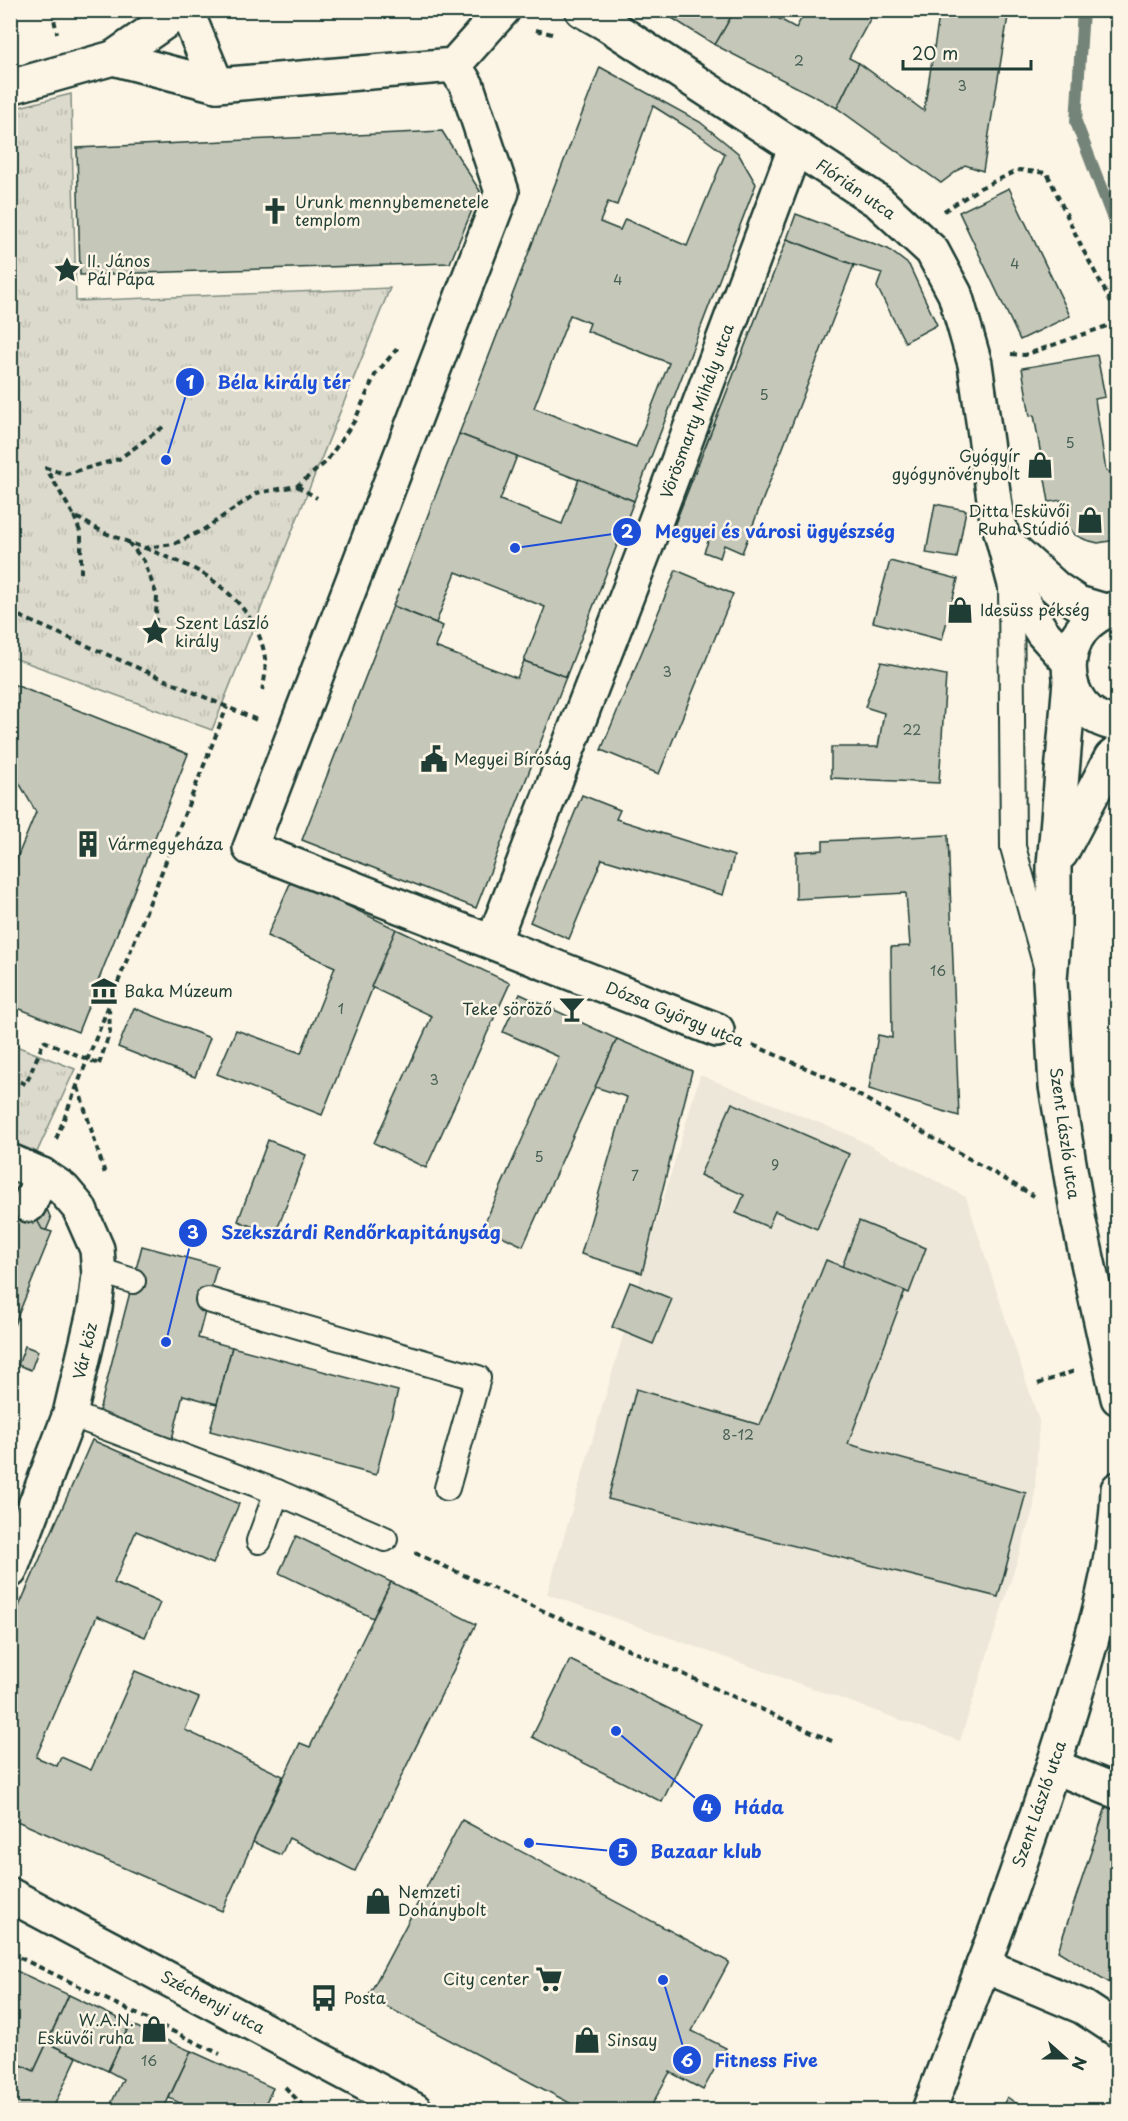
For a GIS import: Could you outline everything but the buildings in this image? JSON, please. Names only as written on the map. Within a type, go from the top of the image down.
[{"type":"street","points":[[10,87],[113,58],[184,10],[217,85]]},
{"type":"street","points":[[113,58],[217,85],[454,65],[502,10]]},
{"type":"street","name":"Flórián utca","points":[[582,10],[607,24],[879,202],[932,251],[955,294],[975,364],[996,513],[1017,592],[1069,671],[1078,699],[1092,714],[1110,723],[1118,724]]},
{"type":"street","points":[[295,737],[502,192],[466,86],[454,65]]},
{"type":"street","name":"Vörösmarty Mihály utca","points":[[493,942],[647,544],[795,148]]},
{"type":"street","points":[[1007,554],[1078,603],[1111,609]]},
{"type":"street","name":"Szent László utca","points":[[1111,609],[1091,619],[1080,631],[1072,645],[1054,865],[1054,927],[1050,980],[1056,1086],[1079,1222],[1118,1398]]},
{"type":"street","name":"Dózsa György utca","points":[[295,737],[250,848],[717,1030]]},
{"type":"street","name":"Szent László utca","points":[[1054,865],[1112,758],[1118,752]]},
{"type":"street","name":"Vár köz","points":[[10,1161],[42,1175],[63,1189],[79,1208],[97,1249],[98,1270],[95,1308],[70,1414],[10,1571]]},
{"type":"street","points":[[29,1205],[42,1175]]},
{"type":"street","name":"Szent László utca","points":[[929,2110],[1053,1766],[1090,1647],[1106,1582],[1117,1515],[1118,1489]]},
{"type":"street","points":[[1053,1766],[1118,1792]]},
{"type":"street","name":"Széchenyi utca","points":[[10,1895],[415,2110]]},
{"type":"street","points":[[983,1965],[1083,2007],[1118,2030]]},
{"type":"lane","points":[[1007,554],[1013,847],[1050,980]]},
{"type":"lane","points":[[98,1270],[133,1281]]},
{"type":"lane","points":[[208,1300],[478,1378],[447,1488]]},
{"type":"lane","points":[[70,1414],[277,1492],[385,1539]]},
{"type":"lane","points":[[259,1541],[277,1492]]},
{"type":"path","points":[[529,31],[539,30],[557,36]]},
{"type":"path","points":[[916,235],[945,211],[990,183],[1019,170],[1047,173],[1082,249],[1118,315]]},
{"type":"path","points":[[975,364],[1014,353],[1025,355],[1118,322]]},
{"type":"path","points":[[144,548],[174,544],[203,530],[257,493],[297,486],[326,462],[355,420],[375,375],[396,350],[437,367]]},
{"type":"path","points":[[81,576],[81,534],[74,516],[46,468],[66,474],[119,459],[163,427]]},
{"type":"path","points":[[297,486],[317,498]]},
{"type":"path","points":[[74,516],[105,533],[207,576],[236,599],[255,626],[265,647],[265,679],[262,690]]},
{"type":"path","points":[[128,542],[144,561],[157,596],[155,632]]},
{"type":"path","points":[[10,612],[295,737]]},
{"type":"path","points":[[42,1175],[226,707]]},
{"type":"path","points":[[10,1078],[26,1084],[44,1041],[99,1064],[110,1032],[109,1005]]},
{"type":"path","name":"Dózsa György utca","points":[[717,1030],[829,1078],[1079,1222]]},
{"type":"path","points":[[385,1539],[834,1742]]},
{"type":"path","points":[[10,1953],[229,2058]]},
{"type":"path","points":[[281,2083],[307,2110]]},
{"type":"shaded area","points":[[700,1075],[852,1136],[966,1197],[1039,1421],[1034,1507],[960,1741],[547,1594]]},
{"type":"green space","points":[[71,94],[76,301],[390,288],[212,730],[11,657],[11,643],[18,623],[10,620],[11,109]]},
{"type":"green space","points":[[11,1044],[75,1069],[37,1152],[11,1142]]},
{"type":"waterway","points":[[1083,10],[1076,122],[1118,232]]},
{"type":"place","name":"Urunk mennybemenetele templom","points":[[275,211]]},
{"type":"place","name":"II. János Pál Pápa","points":[[67,270]]},
{"type":"place","name":"Béla király tér","points":[[166,460]]},
{"type":"place","name":"Gyógyír gyógynövénybolt","points":[[1040,465]]},
{"type":"place","name":"Ditta Esküvői Ruha Stúdió","points":[[1090,520]]},
{"type":"place","name":"Megyei és városi ügyészség","points":[[515,548]]},
{"type":"place","name":"Idesüss pékség","points":[[960,610]]},
{"type":"place","name":"Szent László király","points":[[155,632]]},
{"type":"place","name":"Megyei Bíróság","points":[[434,759]]},
{"type":"place","name":"Vármegyeháza","points":[[88,844]]},
{"type":"place","name":"Baka Múzeum","points":[[104,991]]},
{"type":"place","name":"Teke söröző","points":[[572,1009]]},
{"type":"place","name":"Szekszárdi Rendőrkapitányság","points":[[166,1342]]},
{"type":"place","name":"Háda","points":[[616,1731]]},
{"type":"place","name":"Bazaar klub","points":[[529,1843]]},
{"type":"place","name":"Nemzeti Dohánybolt","points":[[378,1901]]},
{"type":"place","name":"City center","points":[[549,1979]]},
{"type":"place","name":"Fitness Five","points":[[663,1980]]},
{"type":"place","name":"Posta","points":[[324,1998]]},
{"type":"place","name":"W.A.N. Esküvői ruha","points":[[154,2029]]},
{"type":"place","name":"Sinsay","points":[[587,2040]]}]
